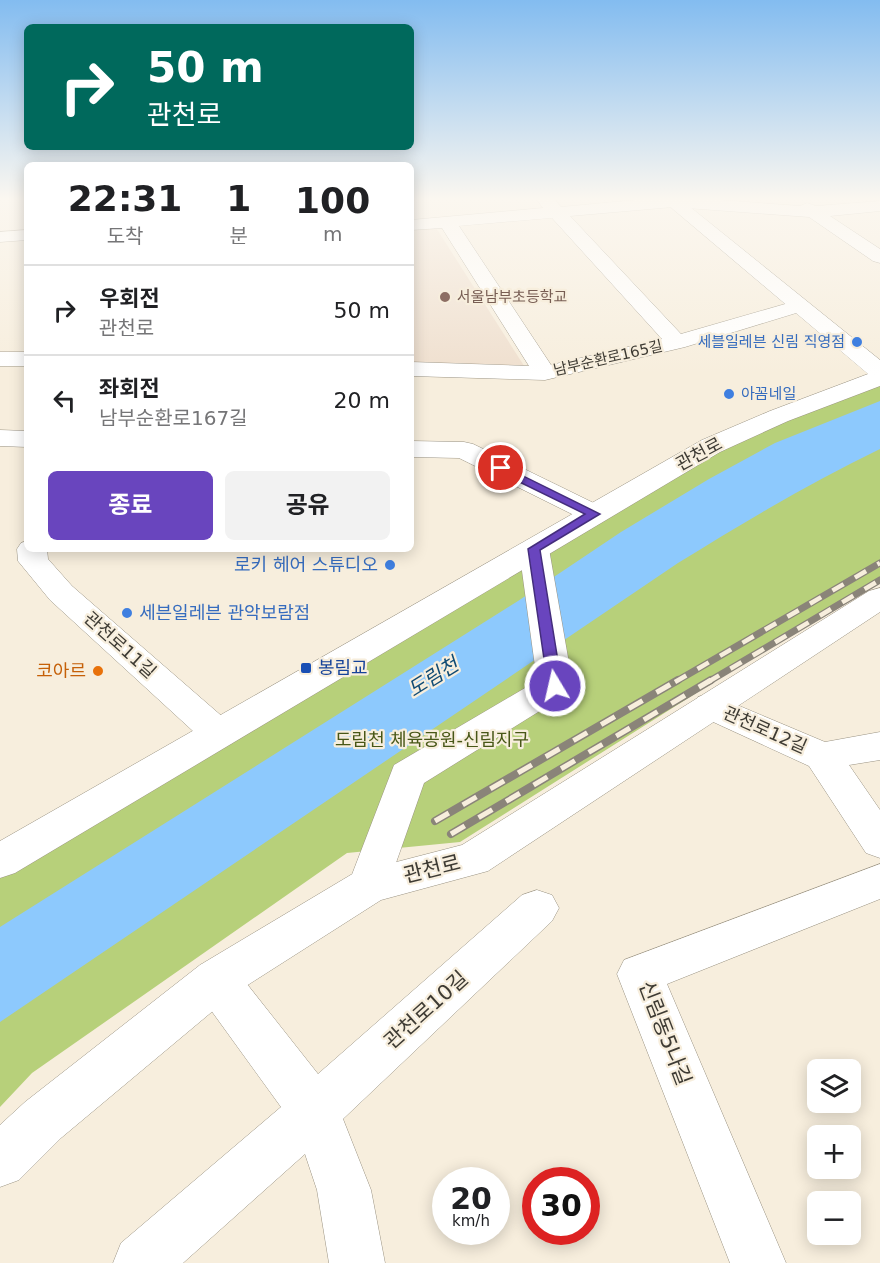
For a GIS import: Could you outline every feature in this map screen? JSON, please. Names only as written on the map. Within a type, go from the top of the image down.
[{"type":"street","points":[[470,257],[545,373]]},
{"type":"street","points":[[598,257],[677,342]]},
{"type":"street","points":[[740,257],[880,372]]},
{"type":"street","name":"남부순환로165길","points":[[414,369],[545,373],[677,342],[800,306]]},
{"type":"street","points":[[0,358],[24,359]]},
{"type":"street","name":"관천로","points":[[0,861],[711,446],[778,416],[880,378]]},
{"type":"street","points":[[0,438],[24,439]]},
{"type":"street","points":[[414,449],[464,450],[594,514]]},
{"type":"street","points":[[369,885],[408,775],[555,686],[534,549]]},
{"type":"street","name":"관천로11길","points":[[32,552],[33,561],[61,592],[219,734]]},
{"type":"street","name":"관천로","points":[[0,1161],[43,1120],[216,980],[369,885],[473,859],[880,598]]},
{"type":"street","name":"관천로12길","points":[[711,706],[822,756],[880,842]]},
{"type":"street","points":[[822,756],[880,746]]},
{"type":"street","name":"신림동5나길","points":[[758,1263],[640,974],[880,881]]},
{"type":"street","name":"관천로10길","points":[[141,1263],[315,1111],[537,908]]},
{"type":"street","points":[[216,980],[315,1111],[344,1190],[357,1263]]},
{"type":"shaded area","name":"서울남부초등학교","points":[[414,257],[455,257],[528,372],[414,369]]},
{"type":"green space","name":"도림천 체육공원-신림지구","points":[[880,384],[880,577],[460,842],[347,853],[32,1073],[0,1107],[0,875],[726,445]]},
{"type":"water","name":"도림천","points":[[880,401],[880,449],[777,503],[678,563],[0,1022],[0,927],[518,601],[621,532],[709,479],[775,443]]},
{"type":"railway","points":[[675,682],[880,563]]},
{"type":"railway","points":[[708,682],[880,580]]},
{"type":"railway","points":[[435,821],[678,680]]},
{"type":"railway","points":[[451,834],[711,680]]},
{"type":"place","name":"서울남부초등학교","points":[[445,297]]},
{"type":"place","name":"세블일레븐 신림 직영점","points":[[857,342]]},
{"type":"place","name":"아꼼네일","points":[[729,394]]},
{"type":"place","name":"로키 헤어 스튜디오","points":[[390,565]]},
{"type":"place","name":"세븐일레븐 관악보람점","points":[[127,613]]},
{"type":"place","name":"봉림교","points":[[306,668]]},
{"type":"place","name":"코아르","points":[[98,671]]},
{"type":"route","points":[[501,468],[594,514],[534,549],[555,686]]}]
